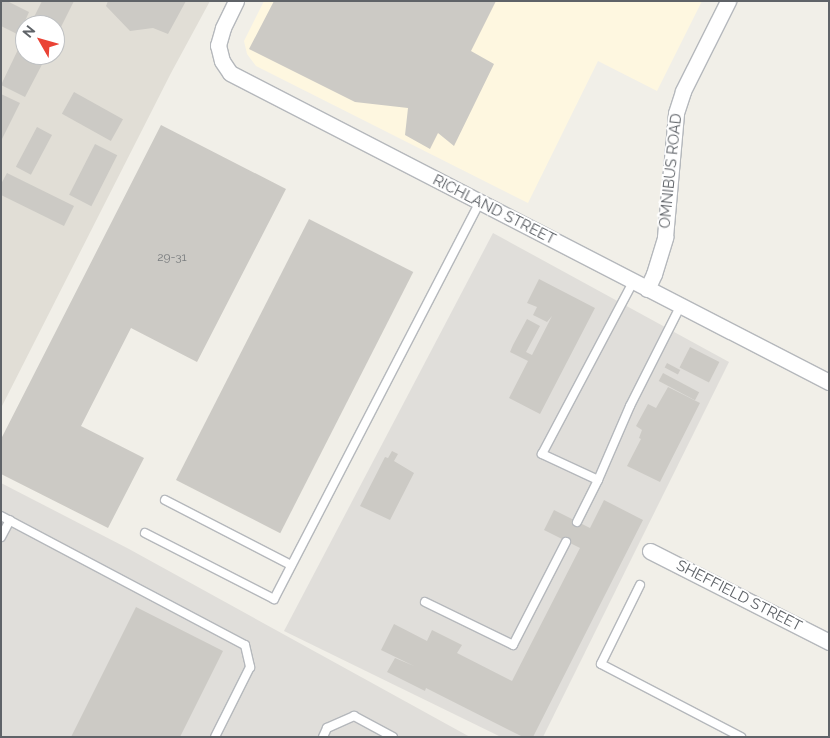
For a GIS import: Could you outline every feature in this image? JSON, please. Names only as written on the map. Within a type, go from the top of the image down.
[{"type":"street","name":"RICHLAND STREET","points":[[236,1],[223,28],[218,45],[222,61],[230,73],[680,307],[829,382]]},
{"type":"street","name":"OMNIBUS ROAD","points":[[640,286],[654,274],[665,237],[676,112],[683,91],[728,1]]},
{"type":"street","name":"SHEFFIELD STREET","points":[[650,551],[829,642]]},
{"type":"lane","points":[[144,533],[274,599],[480,202]]},
{"type":"lane","points":[[598,480],[542,454],[640,286]]},
{"type":"lane","points":[[577,522],[598,480],[630,406],[680,307]]},
{"type":"lane","points":[[165,500],[290,565]]},
{"type":"lane","points":[[1,516],[245,645],[250,667],[216,737]]},
{"type":"lane","points":[[1,537],[10,520]]},
{"type":"lane","points":[[425,602],[513,645],[566,542]]},
{"type":"lane","points":[[640,585],[601,664],[741,737]]},
{"type":"lane","points":[[323,737],[327,728],[354,716],[393,737]]},
{"type":"shaded area","points":[[1,1],[210,1],[171,73],[1,408]]},
{"type":"shaded area","points":[[264,1],[702,1],[657,91],[598,61],[528,203],[256,66],[247,54],[244,41]]},
{"type":"shaded area","points":[[493,233],[729,362],[543,737],[501,737],[284,631]]},
{"type":"shaded area","points":[[1,483],[129,549],[470,737],[1,737]]},
{"type":"building","points":[[1,1],[7,1],[29,12],[28,15],[15,15],[15,33],[1,26]]},
{"type":"building","points":[[42,1],[74,1],[65,19],[65,15],[35,15]]},
{"type":"building","points":[[108,1],[186,1],[168,34],[153,28],[130,31],[106,6]]},
{"type":"building","points":[[274,1],[496,1],[471,51],[494,64],[454,146],[438,133],[430,149],[405,135],[408,108],[355,102],[249,49]]},
{"type":"building","points":[[15,56],[15,65],[42,65],[25,97],[1,85]]},
{"type":"building","points":[[74,92],[123,119],[111,141],[62,114]]},
{"type":"building","points":[[1,94],[20,103],[1,141]]},
{"type":"building","points":[[161,125],[286,189],[197,362],[131,328],[81,426],[144,458],[108,528],[1,474],[1,439]]},
{"type":"building","points":[[37,127],[52,135],[31,175],[16,167]]},
{"type":"building","points":[[95,144],[117,155],[91,206],[69,195]]},
{"type":"building","points":[[7,173],[74,206],[64,226],[1,195],[1,184]]},
{"type":"building","points":[[309,219],[413,272],[280,533],[176,480]]},
{"type":"building","points":[[539,279],[595,308],[540,414],[509,398],[528,361],[510,352],[513,345],[527,319],[540,326],[526,352],[532,355],[552,316],[547,322],[533,315],[537,307],[527,303]]},
{"type":"building","points":[[690,347],[719,362],[709,382],[680,367]]},
{"type":"building","points":[[667,363],[680,370],[678,374],[665,367]]},
{"type":"building","points":[[663,373],[699,392],[695,400],[659,381]]},
{"type":"building","points":[[668,387],[700,403],[660,482],[627,466],[641,439],[639,438],[642,430],[636,426],[648,404],[656,408]]},
{"type":"building","points":[[392,451],[398,454],[394,461],[414,473],[390,520],[360,506],[385,457],[388,458]]},
{"type":"building","points":[[604,500],[643,520],[533,737],[523,737],[426,688],[425,691],[387,672],[395,658],[414,666],[381,650],[394,624],[427,641],[432,630],[462,645],[457,653],[512,681],[580,548],[544,530],[554,510],[590,528]]},
{"type":"building","points":[[136,607],[223,651],[180,737],[71,737]]}]
